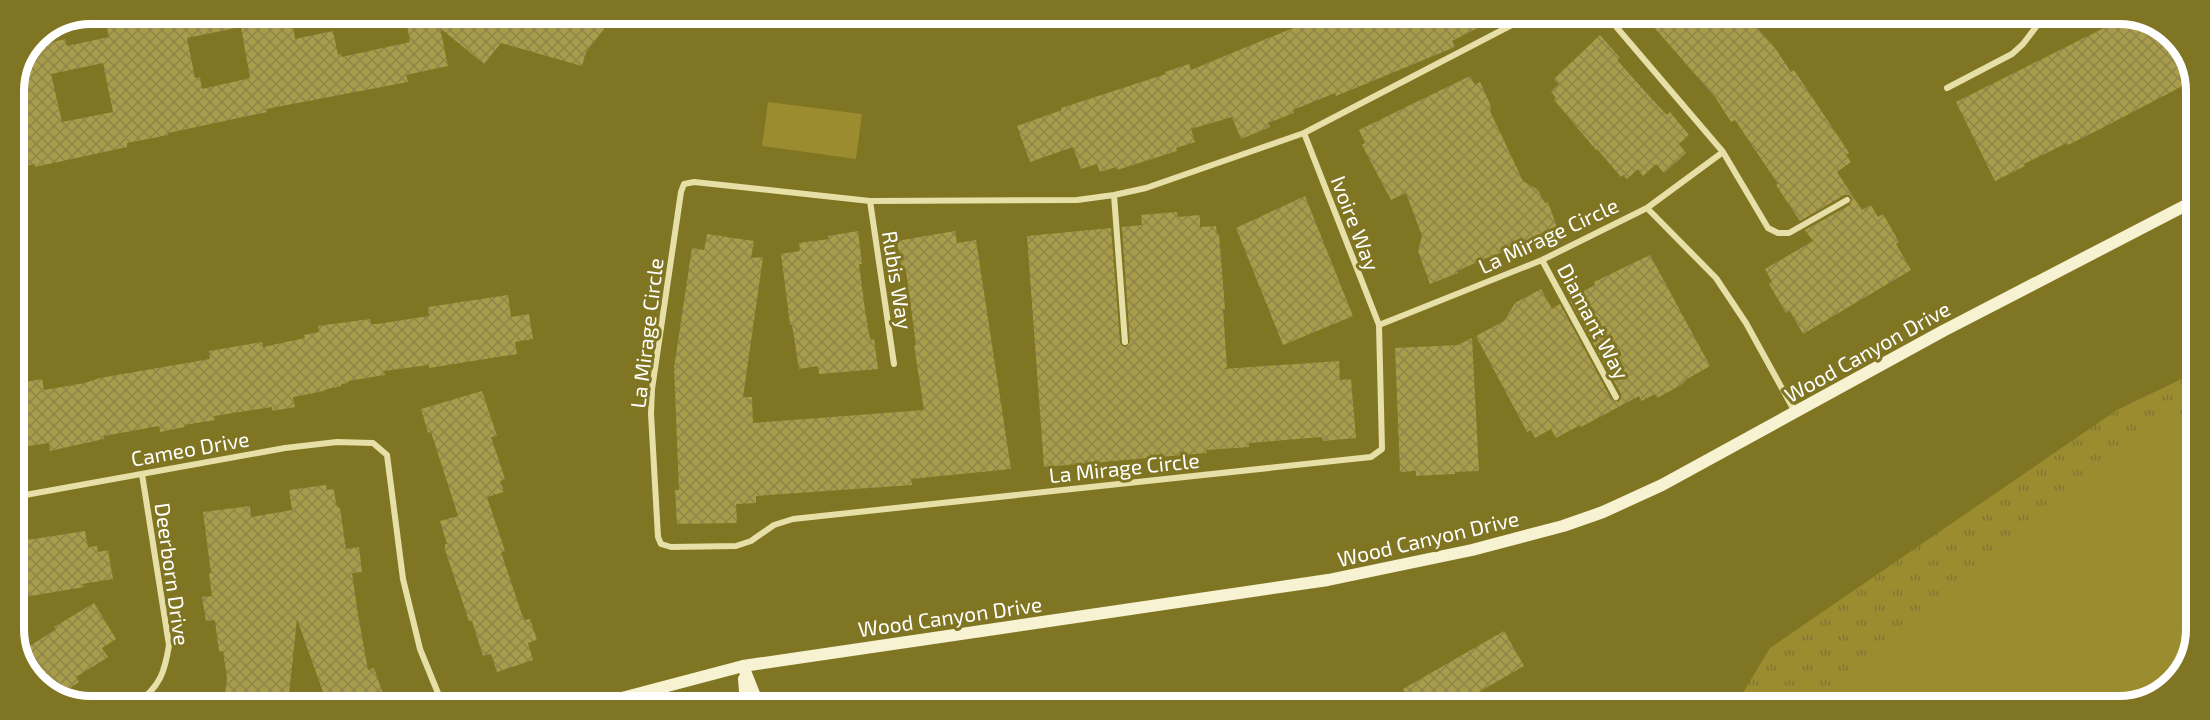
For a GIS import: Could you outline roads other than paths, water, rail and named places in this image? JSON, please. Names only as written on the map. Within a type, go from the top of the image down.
[{"type":"main road","name":"Wood Canyon Drive","points":[[629,696],[743,666],[1328,580],[1472,550],[1563,526],[1603,512],[1662,485],[1943,331],[2186,205]]},
{"type":"main road","points":[[743,666],[745,696]]},
{"type":"main road","points":[[743,666],[755,696]]},
{"type":"street","name":"La Mirage Circle","points":[[1515,24],[1304,133],[1146,188],[1114,195],[1077,200],[870,201],[694,182],[684,184],[652,389],[658,537],[662,544],[671,548],[736,546],[752,541],[774,525],[793,519],[1371,457],[1382,449],[1378,325],[1542,260],[1647,208],[1723,152]]},
{"type":"street","points":[[1614,24],[1723,152],[1768,228],[1778,233],[1789,233],[1847,200]]},
{"type":"street","points":[[1947,88],[2012,54],[2023,44],[2037,24]]},
{"type":"street","name":"Ivoire Way","points":[[1304,133],[1378,325]]},
{"type":"street","points":[[1114,195],[1125,342]]},
{"type":"street","name":"Rubis Way","points":[[870,201],[894,364]]},
{"type":"street","name":"La Mirage Circle","points":[[1647,208],[1716,278],[1746,322],[1795,412]]},
{"type":"street","name":"Diamant Way","points":[[1542,260],[1616,397]]},
{"type":"street","name":"Cameo Drive","points":[[24,495],[285,448],[337,442],[373,443],[387,456],[403,579],[420,649],[439,696]]},
{"type":"street","name":"Deerborn Drive","points":[[142,474],[169,645],[165,670],[147,696]]}]
